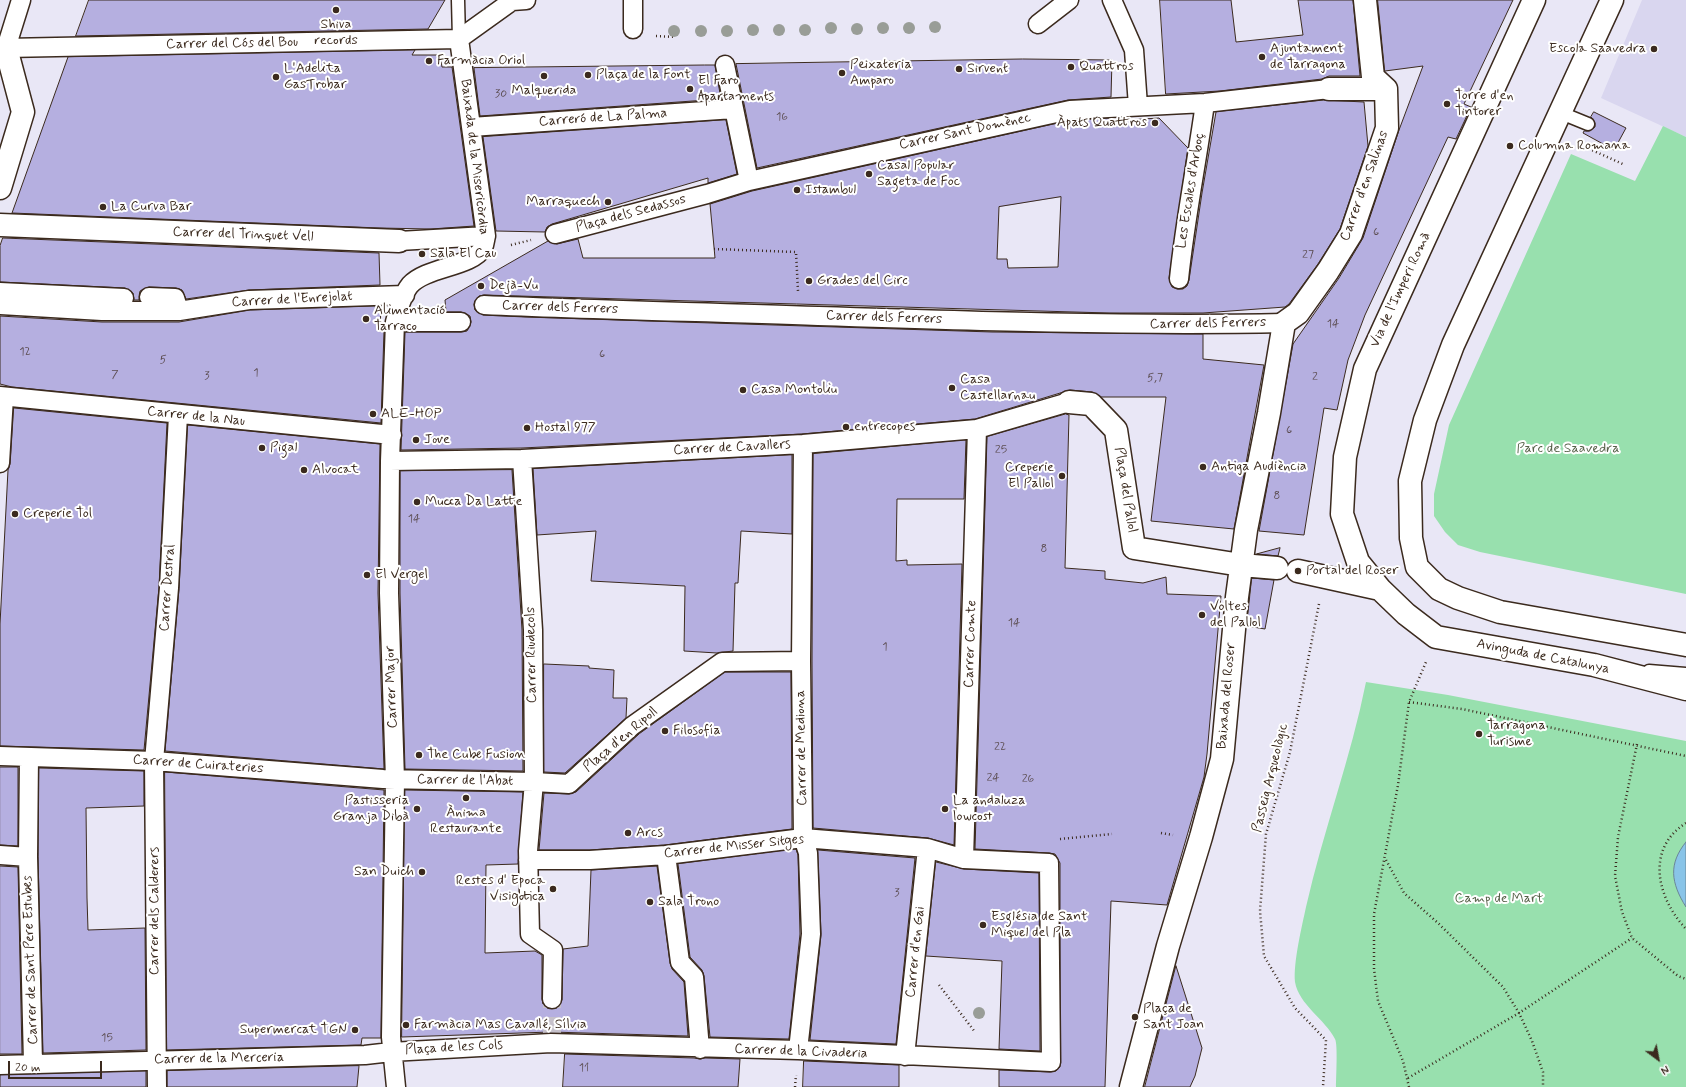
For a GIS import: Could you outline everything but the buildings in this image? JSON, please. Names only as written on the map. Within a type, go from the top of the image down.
[{"type":"street","points":[[0,188],[23,112],[3,53],[21,0]]},
{"type":"street","points":[[459,39],[512,1],[526,0]]},
{"type":"street","points":[[633,0],[633,29]]},
{"type":"street","points":[[1038,24],[1069,0]]},
{"type":"street","points":[[1112,0],[1134,50],[1138,106]]},
{"type":"street","points":[[1365,0],[1373,77],[1386,89]]},
{"type":"street","name":"Via de l'Imperi Romà","points":[[1406,614],[1380,589],[1358,562],[1342,514],[1346,457],[1365,369],[1534,0]]},
{"type":"street","points":[[1612,0],[1453,345],[1425,420],[1410,480],[1411,538],[1417,567],[1439,589],[1458,598],[1500,612],[1686,645]]},
{"type":"street","name":"Carrer del Cós del Bou","points":[[3,53],[459,39]]},
{"type":"street","name":"Baixada de la Misericòrdia","points":[[395,322],[410,285],[422,277],[462,262],[477,254],[483,248],[486,236],[459,39]]},
{"type":"street","points":[[725,65],[749,181]]},
{"type":"street","points":[[1205,103],[1329,89],[1386,89]]},
{"type":"street","name":"Carrer d'en Salinas","points":[[1284,324],[1298,313],[1328,271],[1350,234],[1388,128],[1386,89]]},
{"type":"street","name":"Carrer Sant Domènec","points":[[707,194],[749,181],[1070,110],[1205,103]]},
{"type":"street","name":"Les Escales d'Arboç","points":[[1179,279],[1184,226],[1195,174],[1205,103]]},
{"type":"street","name":"Carreró de La Palma","points":[[471,127],[734,109]]},
{"type":"street","name":"Plaça dels Sedassos","points":[[555,234],[707,194]]},
{"type":"street","name":"Carrer del Trinquet Vell","points":[[0,225],[399,241],[486,236]]},
{"type":"street","points":[[0,292],[124,298]]},
{"type":"street","name":"Carrer de l'Enrejolat","points":[[0,305],[102,311],[179,311],[249,300],[405,295]]},
{"type":"street","points":[[149,296],[175,298],[179,311]]},
{"type":"street","name":"Carrer dels Ferrers","points":[[484,305],[591,310],[799,315],[1058,324],[1284,324]]},
{"type":"street","points":[[395,322],[461,322]]},
{"type":"street","name":"Carrer Major","points":[[391,1052],[395,780],[389,593],[390,461],[395,322]]},
{"type":"street","name":"Baixada del Roser","points":[[1131,1087],[1168,946],[1201,837],[1222,759],[1241,565],[1246,530],[1269,413],[1284,324]]},
{"type":"street","points":[[0,463],[2,396]]},
{"type":"street","name":"Carrer de la Nau","points":[[2,396],[178,415],[392,435]]},
{"type":"street","name":"Carrer de Cavallers","points":[[390,461],[522,459],[803,444],[977,429],[1069,402]]},
{"type":"street","name":"Plaça del Pallol","points":[[1069,402],[1091,404],[1116,430],[1134,548],[1241,565]]},
{"type":"street","name":"Carrer Destral","points":[[154,761],[169,588],[178,415]]},
{"type":"street","name":"Carrer Comte","points":[[964,859],[977,429]]},
{"type":"street","name":"Carrer de Mediona","points":[[798,1050],[811,934],[808,853],[803,838],[801,661],[803,444]]},
{"type":"street","name":"Carrer Riudecols","points":[[522,459],[533,630],[534,782],[528,855],[530,934],[552,950],[552,999]]},
{"type":"street","points":[[1241,565],[1277,568]]},
{"type":"street","points":[[1298,571],[1380,589]]},
{"type":"street","name":"Avinguda de Catalunya","points":[[1406,614],[1436,636],[1594,665],[1686,689]]},
{"type":"street","name":"Plaça d'en Ripoll","points":[[534,782],[568,784],[632,726],[722,662],[801,661]]},
{"type":"street","name":"Carrer de Cuirateries","points":[[0,756],[154,761],[395,780]]},
{"type":"street","name":"Carrer de Sant Pere Estubes","points":[[29,757],[28,857],[34,1063]]},
{"type":"street","name":"Carrer dels Calderers","points":[[154,761],[157,1087]]},
{"type":"street","name":"Carrer de l'Abat","points":[[395,780],[534,782]]},
{"type":"street","name":"Carrer de Misser Sitges","points":[[528,855],[590,860],[666,855],[803,838],[927,848],[964,859],[1049,863]]},
{"type":"street","name":"Carrer d'en Gai","points":[[905,1056],[927,848]]},
{"type":"street","name":"Carrer de Sant Pere Estubes","points":[[0,854],[28,857]]},
{"type":"street","points":[[666,855],[680,962],[694,977],[700,1049]]},
{"type":"street","name":"Carrer de la Civaderia","points":[[552,1039],[700,1049],[798,1050],[1052,1062],[1049,863]]},
{"type":"street","name":"Plaça de les Cols","points":[[396,1087],[391,1052],[552,1039]]},
{"type":"street","name":"Carrer de la Merceria","points":[[0,1065],[365,1055],[391,1052]]},
{"type":"lane","points":[[458,0],[459,39]]},
{"type":"lane","points":[[1561,113],[1588,124]]},
{"type":"lane","points":[[1594,665],[1686,674]]},
{"type":"path","points":[[1578,144],[1624,165]]},
{"type":"path","points":[[477,254],[555,234]]},
{"type":"path","points":[[714,249],[796,252],[799,315]]},
{"type":"path","name":"Passeig Arqueològic","points":[[1323,1087],[1326,1040],[1295,1008],[1264,956],[1260,911],[1266,834],[1290,752],[1325,576]]},
{"type":"path","points":[[1409,1087],[1403,1061],[1378,1000],[1374,969],[1374,914],[1385,859],[1409,702],[1436,636]]},
{"type":"path","points":[[1409,702],[1462,709],[1637,744],[1686,756]]},
{"type":"path","points":[[1637,744],[1618,837],[1615,876],[1622,912],[1632,938],[1678,976],[1686,979]]},
{"type":"path","points":[[1686,823],[1675,830],[1664,844],[1659,861],[1659,879],[1674,915],[1686,929]]},
{"type":"path","points":[[1049,863],[1051,840],[1112,834]]},
{"type":"path","points":[[1385,859],[1404,892],[1503,987],[1520,1013],[1543,1072],[1543,1087]]},
{"type":"path","points":[[1408,1078],[1520,1013],[1632,938]]},
{"type":"path","points":[[915,954],[996,1059]]},
{"type":"shaded area","name":"Escola Saavedra","points":[[1642,0],[1686,0],[1686,137],[1601,98]]},
{"type":"green space","name":"Parc de Saavedra","points":[[1663,126],[1686,137],[1686,594],[1480,552],[1458,545],[1445,532],[1434,516],[1434,494],[1449,425],[1571,154],[1635,181]]},
{"type":"green space","name":"Camp de Mart","points":[[1366,682],[1448,695],[1686,741],[1686,1087],[1336,1087],[1337,1054],[1335,1039],[1331,1032],[1307,1005],[1297,990],[1295,982],[1295,965],[1300,934],[1320,850],[1353,739]]},
{"type":"water","points":[[1686,842],[1686,907],[1677,890],[1674,866],[1680,850]]},
{"type":"tunnel","points":[[552,999],[552,1035]]},
{"type":"place","name":"Shiva records","points":[[336,10]]},
{"type":"place","name":"Escola Saavedra","points":[[1654,49]]},
{"type":"place","name":"Ajuntament de Tarragona","points":[[1262,57]]},
{"type":"place","name":"Farmàcia Oriol","points":[[429,61]]},
{"type":"place","name":"Quattros","points":[[1071,67]]},
{"type":"place","name":"Sirvent","points":[[959,69]]},
{"type":"place","name":"Peixateria Amparo","points":[[842,73]]},
{"type":"place","name":"Plaça de la Font","points":[[588,75]]},
{"type":"place","name":"Malquerida","points":[[544,76]]},
{"type":"place","name":"L'Adelita GasTrobar","points":[[276,77]]},
{"type":"place","name":"El Faro Apartaments","points":[[690,89]]},
{"type":"place","name":"Torre d'en Tintorer","points":[[1447,104]]},
{"type":"place","name":"Àpats Quattros","points":[[1155,123]]},
{"type":"place","name":"Columna Romana","points":[[1510,146]]},
{"type":"place","name":"Casal Popular Sageta de Foc","points":[[869,174]]},
{"type":"place","name":"Istambul","points":[[797,190]]},
{"type":"place","name":"Marraquech","points":[[608,202]]},
{"type":"place","name":"La Curva Bar","points":[[103,207]]},
{"type":"place","name":"Sala El Cau","points":[[422,254]]},
{"type":"place","name":"Grades del Circ","points":[[809,281]]},
{"type":"place","name":"Dejà-Vu","points":[[481,286]]},
{"type":"place","name":"Alimentació Tarraco","points":[[366,319]]},
{"type":"place","name":"Casa Castellarnau","points":[[952,388]]},
{"type":"place","name":"Casa Montoliu","points":[[743,390]]},
{"type":"place","name":"ALE-HOP","points":[[373,414]]},
{"type":"place","name":"entrecopes","points":[[846,427]]},
{"type":"place","name":"Hostal 977","points":[[527,428]]},
{"type":"place","name":"Jove","points":[[416,440]]},
{"type":"place","name":"Pigal","points":[[262,448]]},
{"type":"place","name":"Antiga Audiència","points":[[1203,467]]},
{"type":"place","name":"Alvocat","points":[[304,470]]},
{"type":"place","name":"Creperie El Pallol","points":[[1062,476]]},
{"type":"place","name":"Mucca Da Latte","points":[[417,502]]},
{"type":"place","name":"Creperie Tol","points":[[15,514]]},
{"type":"place","name":"Portal del Roser","points":[[1298,571]]},
{"type":"place","name":"El Vergel","points":[[367,575]]},
{"type":"place","name":"Voltes del Pallol","points":[[1202,615]]},
{"type":"place","name":"Filosofía","points":[[665,731]]},
{"type":"place","name":"Tarragona Turisme","points":[[1479,734]]},
{"type":"place","name":"The Cube Fusion","points":[[419,755]]},
{"type":"place","name":"Ànima Restaurante","points":[[466,798]]},
{"type":"place","name":"Pastisseria Granja Dibà","points":[[417,809]]},
{"type":"place","name":"La andaluza lowcost","points":[[945,809]]},
{"type":"place","name":"Arcs","points":[[628,833]]},
{"type":"place","name":"San Duich","points":[[422,872]]},
{"type":"place","name":"Restes d' Epoca Visigotica","points":[[553,889]]},
{"type":"place","name":"Sala Trono","points":[[650,902]]},
{"type":"place","name":"Església de Sant Miquel del Pla","points":[[983,925]]},
{"type":"place","name":"Plaça de Sant Joan","points":[[1135,1017]]},
{"type":"place","name":"Farmàcia Mas Cavallé, Sílvia","points":[[406,1025]]},
{"type":"place","name":"Supermercat TGN","points":[[355,1030]]}]
